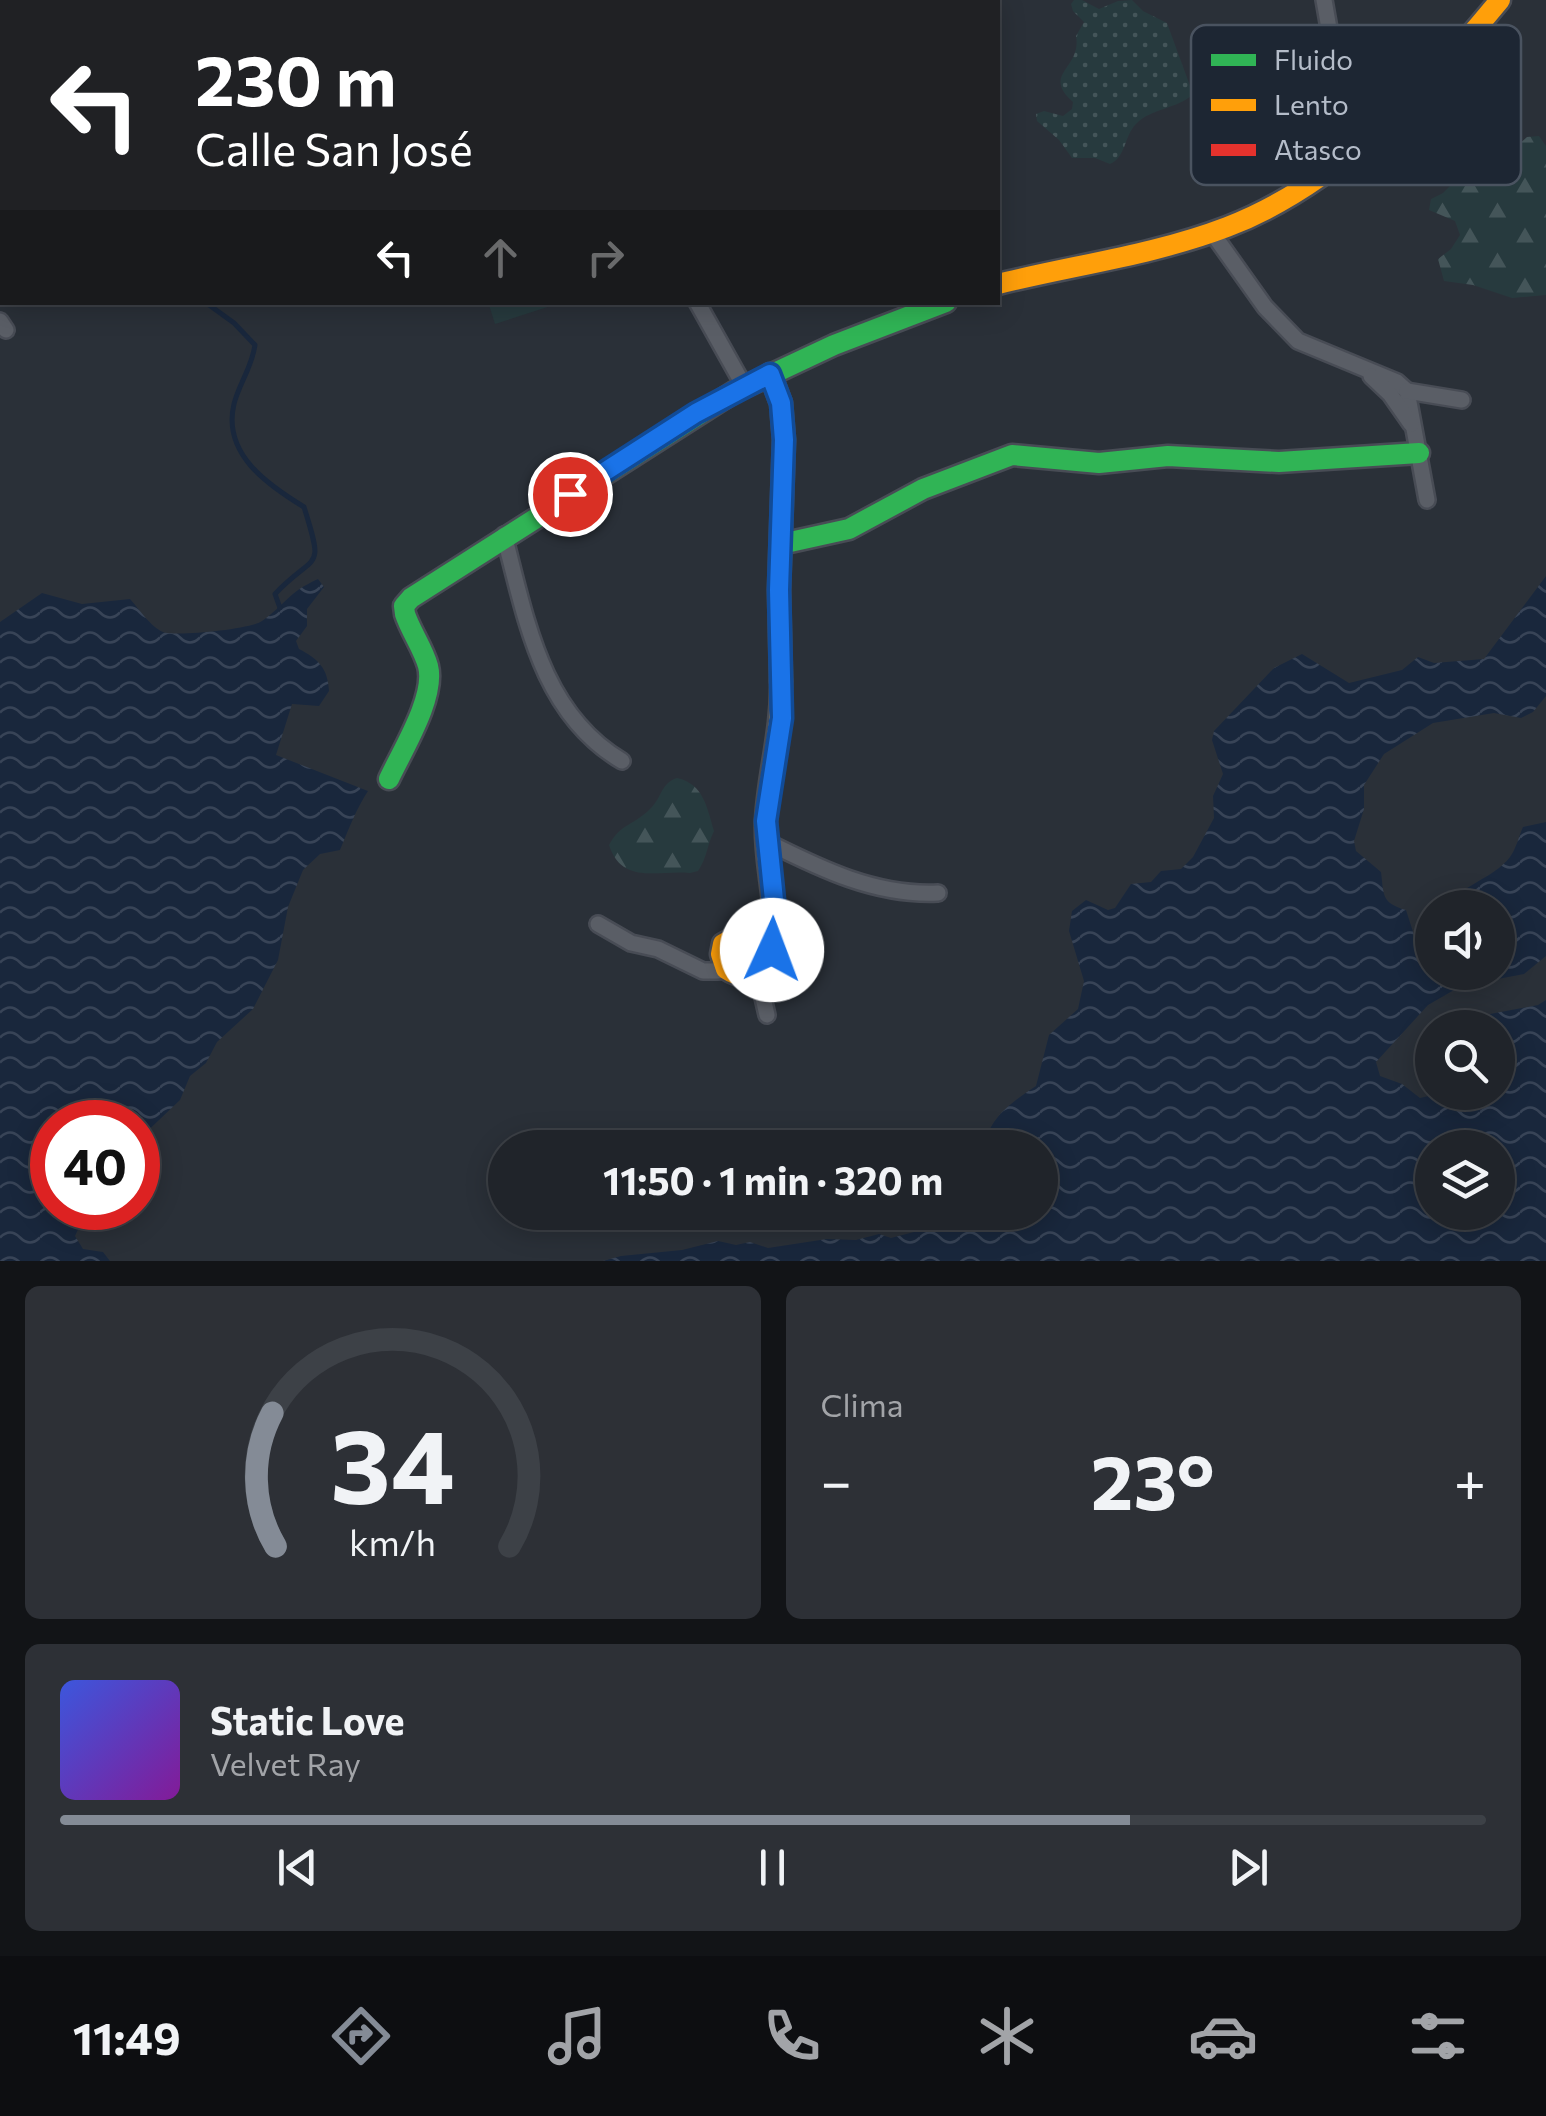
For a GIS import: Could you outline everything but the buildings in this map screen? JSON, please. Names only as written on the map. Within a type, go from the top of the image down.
[{"type":"street","points":[[1324,0],[1328,25]]},
{"type":"street","points":[[1479,25],[1500,0]]},
{"type":"street","points":[[1000,284],[1211,231],[1238,222],[1302,185]]},
{"type":"street","points":[[1211,231],[1265,307],[1298,341],[1397,382],[1407,390],[1462,400]]},
{"type":"street","points":[[699,305],[744,386]]},
{"type":"street","points":[[389,779],[430,682],[427,663],[405,618],[404,606],[411,598],[696,413],[744,386],[834,344],[938,305]]},
{"type":"street","points":[[1360,368],[1390,394],[1406,415],[1417,446]]},
{"type":"street","points":[[767,1015],[764,972],[773,930],[774,900],[766,842],[766,805],[782,718],[783,417],[770,374]]},
{"type":"street","points":[[1407,390],[1428,500]]},
{"type":"street","points":[[780,544],[849,529],[924,489],[1012,454],[1099,464],[1168,456],[1279,462],[1417,446]]},
{"type":"street","points":[[504,536],[524,623],[544,670],[583,732],[622,762]]},
{"type":"street","points":[[766,842],[862,883],[900,893],[938,893]]},
{"type":"street","points":[[598,924],[631,944],[658,949],[703,971],[718,971],[724,966]]},
{"type":"street","points":[[764,972],[737,978],[724,966],[720,950],[730,938],[773,930]]},
{"type":"green space","points":[[1082,0],[1099,9],[1132,0],[1143,11],[1167,23],[1191,89],[1191,95],[1180,103],[1142,119],[1110,164],[1095,158],[1072,158],[1037,121],[1036,114],[1044,111],[1063,116],[1072,109],[1073,102],[1064,92],[1061,77],[1074,56],[1076,36],[1084,22],[1071,4]]},
{"type":"green space","points":[[1539,136],[1546,146],[1546,295],[1512,298],[1473,285],[1444,281],[1438,259],[1460,235],[1455,221],[1429,210],[1431,199],[1451,185],[1521,185],[1521,142]]},
{"type":"green space","points":[[489,305],[554,305],[495,324]]},
{"type":"green space","points":[[677,778],[699,791],[714,831],[698,871],[642,873],[622,866],[609,845],[618,832],[651,808],[665,787]]},
{"type":"water","points":[[1546,576],[1546,696],[1533,712],[1521,718],[1494,713],[1433,723],[1384,754],[1364,785],[1364,809],[1354,841],[1356,851],[1381,872],[1385,897],[1406,910],[1415,938],[1415,990],[1454,990],[1423,1010],[1415,1010],[1415,1019],[1376,1062],[1380,1076],[1402,1084],[1415,1094],[1415,1110],[1515,1110],[1515,1010],[1511,1010],[1546,1000],[1546,1261],[603,1261],[718,1241],[736,1245],[750,1242],[768,1248],[827,1239],[856,1240],[879,1234],[891,1238],[922,1230],[1058,1230],[1058,1130],[990,1130],[1003,1111],[1036,1086],[1049,1035],[1078,1009],[1084,981],[1069,931],[1072,911],[1086,900],[1108,910],[1115,908],[1131,884],[1151,882],[1161,871],[1181,869],[1193,857],[1214,818],[1213,796],[1223,774],[1212,740],[1214,731],[1274,668],[1302,654],[1349,683],[1402,670],[1418,657],[1434,663],[1484,659]]},
{"type":"water","points":[[318,579],[324,587],[307,609],[307,626],[296,641],[299,649],[321,665],[329,691],[319,706],[292,704],[276,755],[368,791],[340,850],[320,854],[303,870],[288,907],[278,960],[253,1009],[217,1042],[206,1063],[190,1076],[180,1100],[160,1119],[160,1100],[30,1100],[30,1230],[78,1230],[75,1236],[83,1249],[103,1252],[110,1261],[0,1261],[0,622],[42,593],[82,604],[130,599],[163,632],[229,629],[262,621]]},
{"type":"water","points":[[1546,822],[1546,956],[1524,974],[1515,976],[1515,890],[1465,890],[1503,865],[1523,827]]},
{"type":"waterway","points":[[209,305],[255,345],[234,404],[232,422],[241,453],[263,478],[304,507],[314,543],[313,560],[275,594],[280,608]]},
{"type":"traffic: fast","points":[[389,779],[416,724],[429,679],[426,659],[405,614],[404,606],[411,598],[734,392],[834,345],[938,305]]},
{"type":"traffic: fast","points":[[781,544],[849,529],[923,489],[1012,455],[1099,463],[1168,456],[1279,462],[1419,453]]},
{"type":"traffic: slow","points":[[1478,25],[1500,0]]},
{"type":"traffic: slow","points":[[1000,284],[1171,245],[1227,227],[1307,185]]},
{"type":"traffic: slow","points":[[773,930],[739,935],[723,944],[721,954],[726,969],[746,976],[766,973],[772,954],[774,916],[766,819],[781,681]]},
{"type":"traffic: jam","points":[[770,374],[781,403],[784,440],[779,590],[781,681]]},
{"type":"route","points":[[570,494],[696,413],[770,374],[781,403],[784,440],[779,590],[782,718],[766,805],[766,842],[774,900],[772,950]]}]
